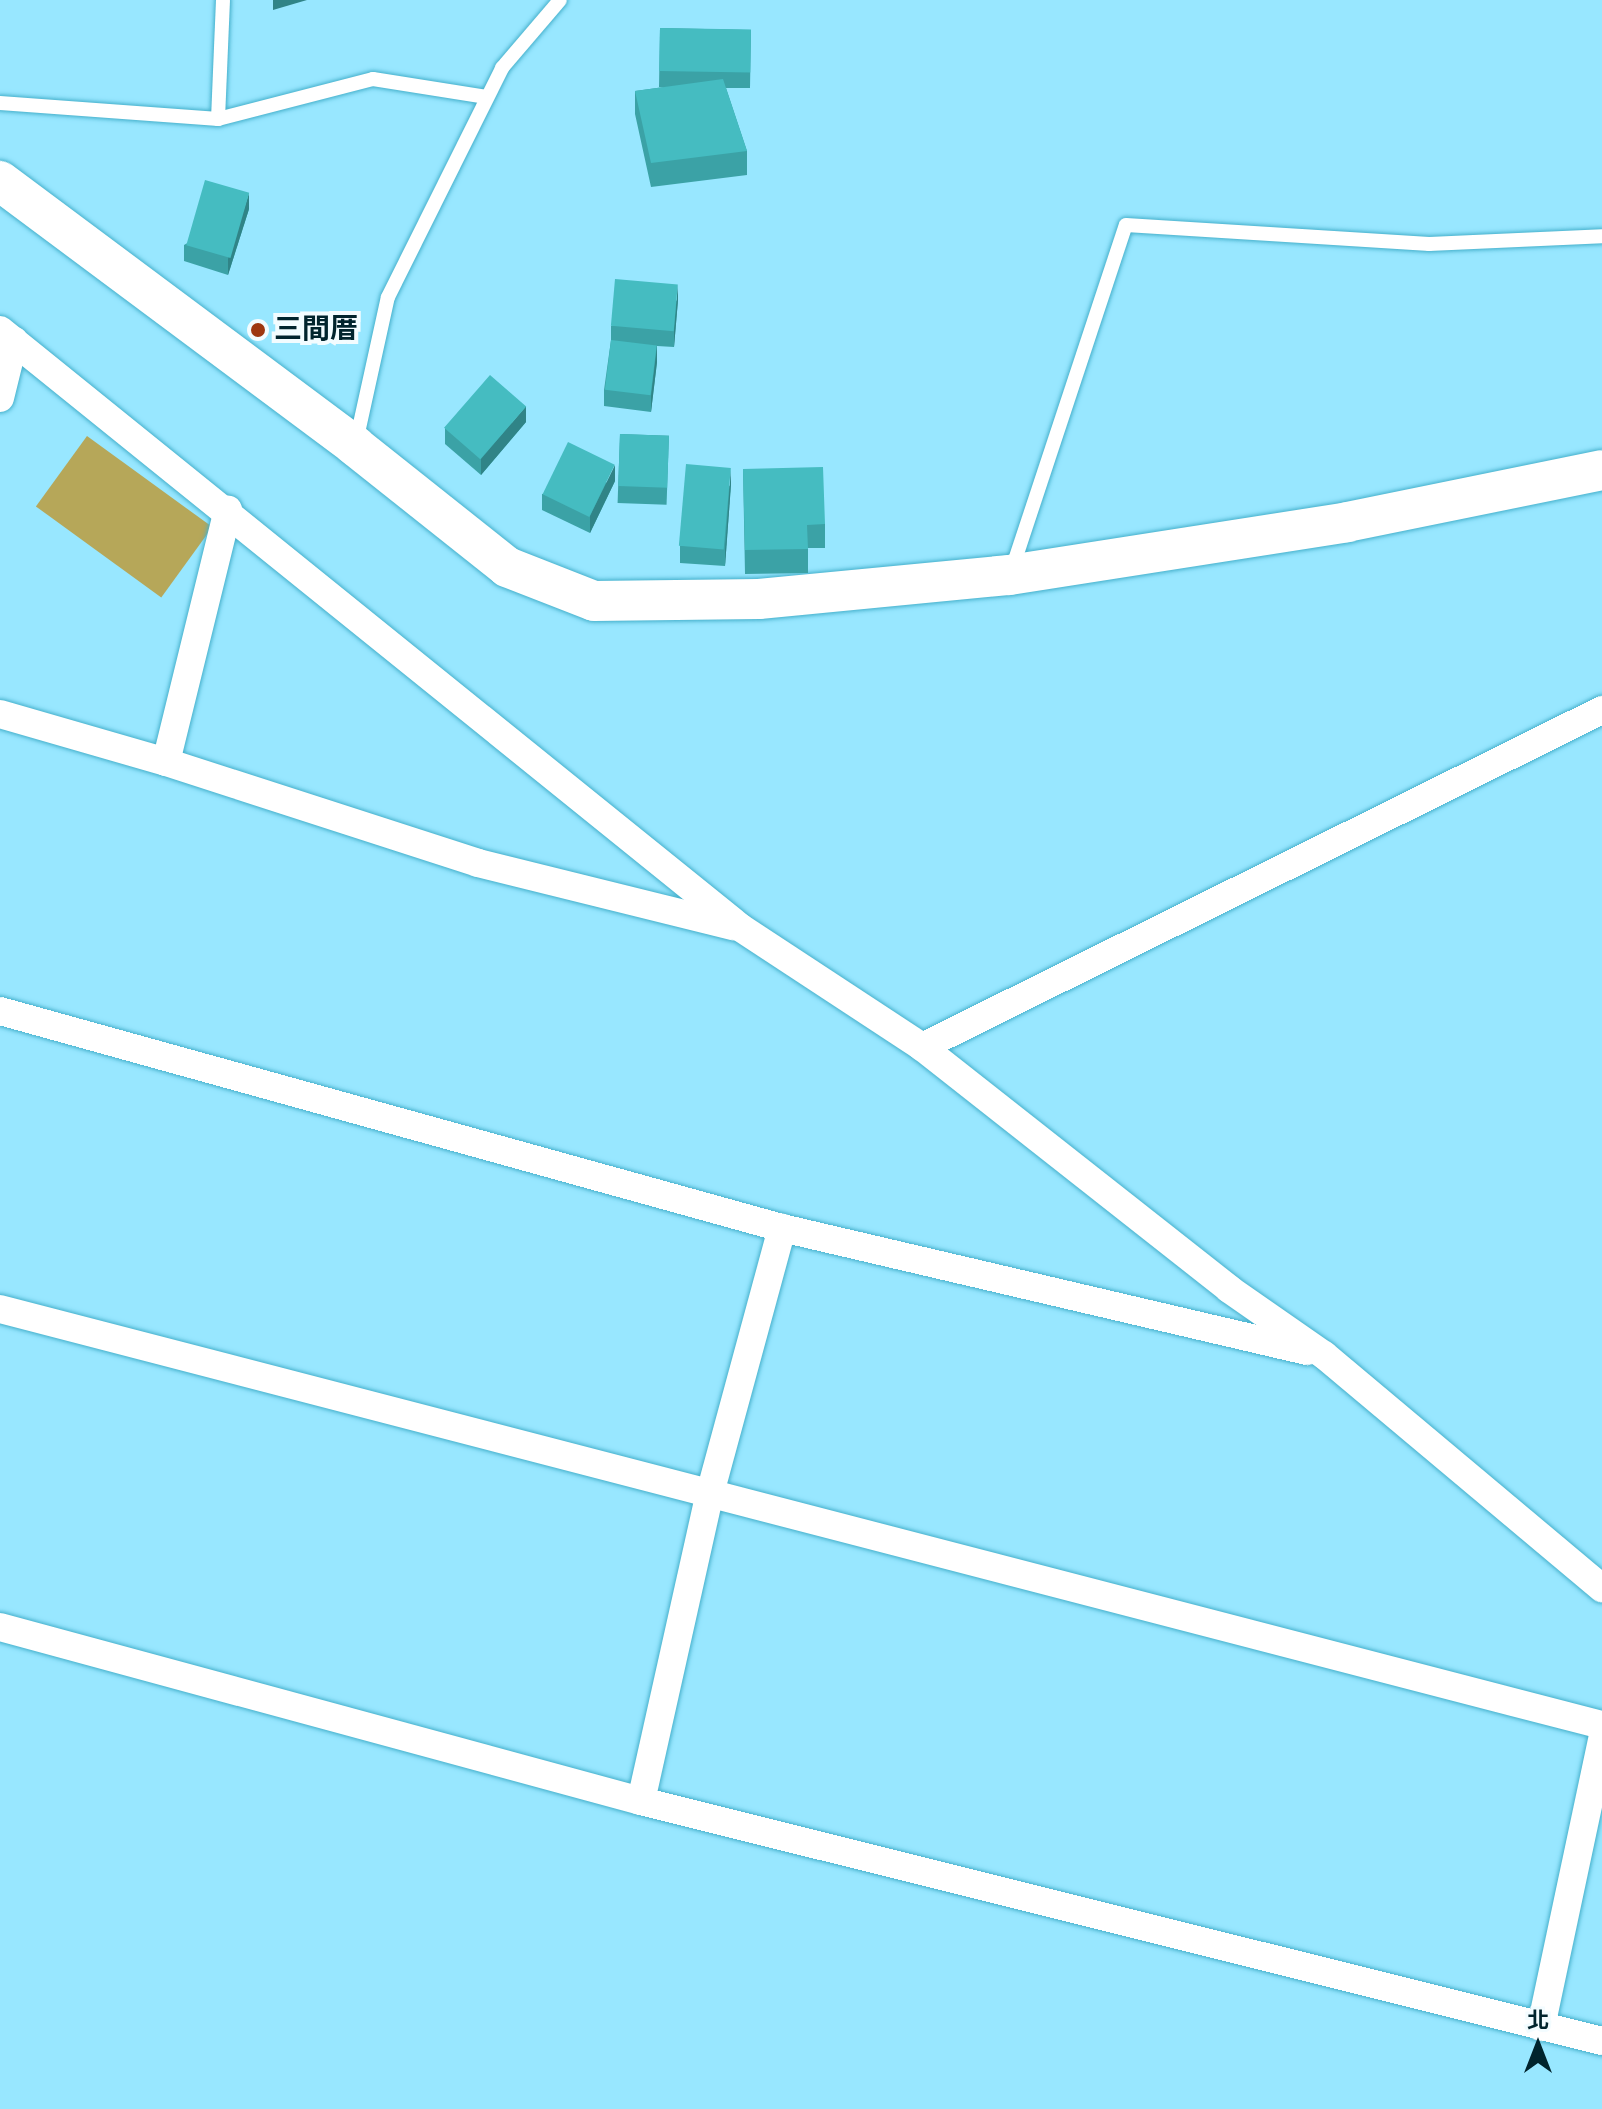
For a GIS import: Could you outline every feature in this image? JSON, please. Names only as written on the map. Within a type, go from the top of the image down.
[{"type":"main road","points":[[0,181],[355,446],[507,567],[594,601],[759,599],[1010,575],[1347,522],[1602,470]]},
{"type":"street","points":[[0,398],[7,335]]},
{"type":"street","points":[[7,335],[228,510],[741,928],[922,1047],[1229,1289],[1324,1355],[1602,1588]]},
{"type":"street","points":[[166,762],[228,510]]},
{"type":"street","points":[[922,1047],[1602,710]]},
{"type":"street","points":[[0,714],[166,762],[478,863],[741,928]]},
{"type":"street","points":[[0,1011],[782,1228],[1324,1355]]},
{"type":"street","points":[[641,1801],[709,1497],[782,1228]]},
{"type":"street","points":[[0,1309],[709,1497],[1602,1725]]},
{"type":"street","points":[[0,1627],[641,1801],[1602,2041]]},
{"type":"street","points":[[1541,2027],[1602,1739]]},
{"type":"lane","points":[[218,119],[223,0]]},
{"type":"lane","points":[[355,446],[388,297],[502,68],[560,0]]},
{"type":"lane","points":[[0,103],[218,119],[373,79],[487,97]]},
{"type":"lane","points":[[1010,575],[1126,225],[1429,244],[1602,236]]},
{"type":"shaded area","points":[[87,436],[212,527],[161,597],[36,506]]},
{"type":"building","points":[[660,28],[751,30],[750,73],[659,71]]},
{"type":"building","points":[[723,79],[747,151],[651,163],[635,91]]},
{"type":"building","points":[[205,180],[249,193],[230,258],[186,245]]},
{"type":"building","points":[[615,279],[678,284],[674,331],[611,326]]},
{"type":"building","points":[[611,340],[657,346],[651,395],[605,390]]},
{"type":"building","points":[[490,375],[526,406],[480,459],[444,428]]},
{"type":"building","points":[[620,434],[669,436],[667,488],[618,486]]},
{"type":"building","points":[[568,442],[615,465],[589,517],[543,494]]},
{"type":"building","points":[[686,464],[731,468],[724,550],[679,546]]},
{"type":"building","points":[[823,467],[825,524],[807,525],[808,549],[745,550],[743,469]]},
{"type":"place","name":"三間厝","points":[[258,330]]}]
